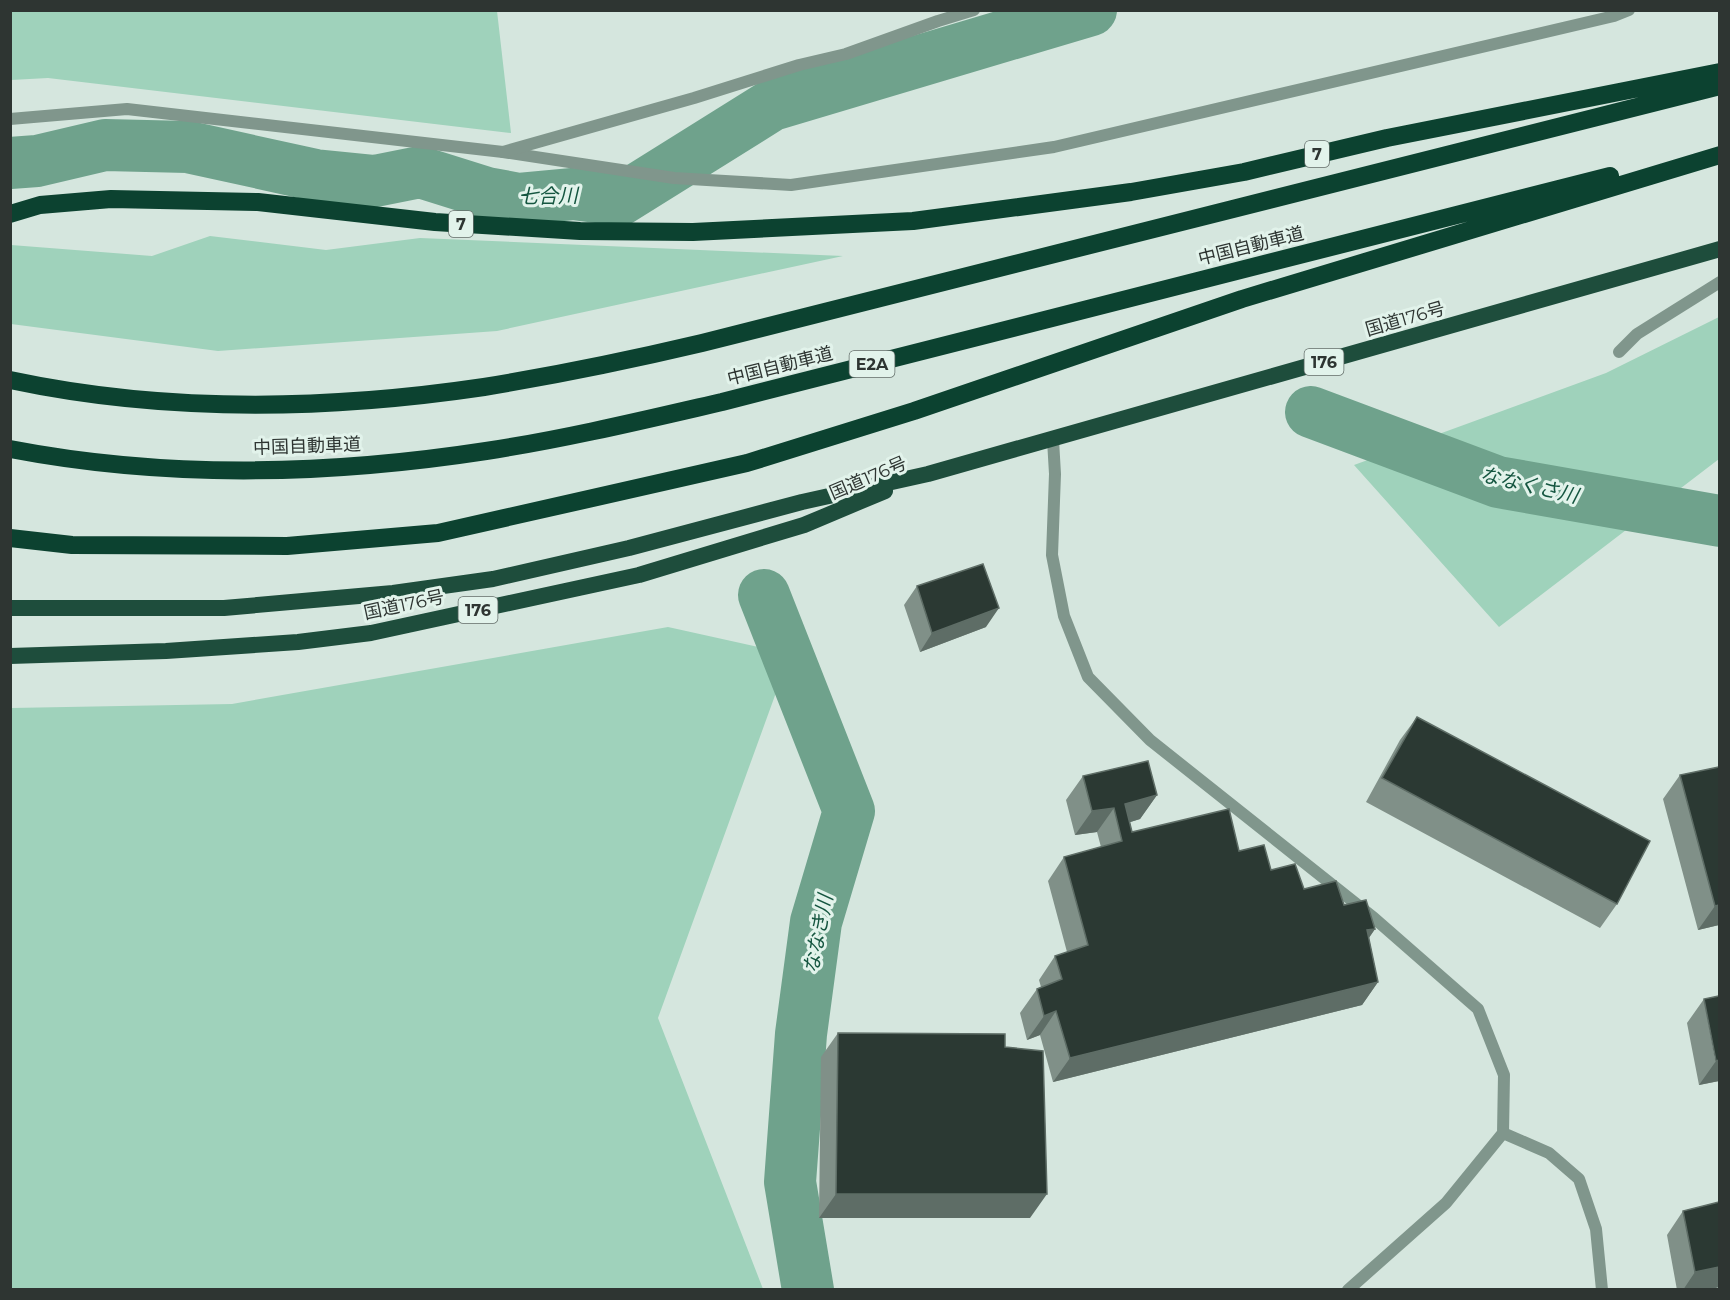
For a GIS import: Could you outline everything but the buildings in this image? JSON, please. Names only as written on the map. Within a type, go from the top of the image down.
[{"type":"highway","name":"7","points":[[10,214],[40,205],[111,199],[258,202],[435,222],[580,231],[693,232],[913,221],[1119,194],[1244,172],[1387,138],[1719,72]]},
{"type":"highway","points":[[10,380],[106,396],[180,402],[277,404],[374,399],[483,387],[596,367],[714,340],[1719,86]]},
{"type":"highway","name":"中国自動車道","points":[[10,449],[99,462],[175,468],[274,470],[378,465],[487,451],[604,429],[722,402],[1719,148]]},
{"type":"highway","points":[[10,538],[72,545],[287,546],[438,533],[747,463],[914,411],[1242,299],[1719,155]]},
{"type":"highway","name":"国道176号","points":[[10,608],[224,608],[393,593],[493,579],[629,548],[802,502],[928,474],[1719,249]]},
{"type":"highway","name":"国道176号","points":[[10,656],[166,651],[298,642],[371,633],[639,575],[804,525],[928,474]]},
{"type":"street","points":[[503,152],[694,98],[799,64],[846,54],[974,10]]},
{"type":"street","points":[[10,119],[127,109],[503,152],[674,178],[791,185],[1054,147],[1629,10]]},
{"type":"street","points":[[1619,352],[1637,334],[1719,282]]},
{"type":"street","points":[[1053,440],[1055,474],[1052,555],[1064,616],[1088,677],[1150,740],[1374,918],[1478,1009],[1504,1076],[1503,1133],[1446,1203],[1348,1290]]},
{"type":"street","points":[[1503,1133],[1549,1153],[1579,1179],[1596,1229],[1602,1290]]},
{"type":"green space","points":[[10,11],[497,11],[511,133],[48,78],[11,80]]},
{"type":"green space","points":[[210,236],[326,250],[420,238],[843,256],[497,331],[218,351],[11,324],[11,245],[152,256]]},
{"type":"green space","points":[[1719,317],[1719,459],[1499,627],[1354,465],[1606,373]]},
{"type":"green space","points":[[668,627],[790,654],[658,1018],[763,1289],[11,1289],[11,708],[232,704]]},
{"type":"waterway","name":"七合川","points":[[10,163],[37,161],[105,145],[188,147],[315,175],[375,181],[420,172],[487,193],[519,199],[573,194],[620,200],[772,105],[1091,10]]},
{"type":"waterway","name":"ななくさ川","points":[[1311,412],[1498,482],[1720,521]]},
{"type":"waterway","name":"ななき川","points":[[764,595],[849,811],[816,922],[801,1034],[790,1182],[808,1290]]}]
